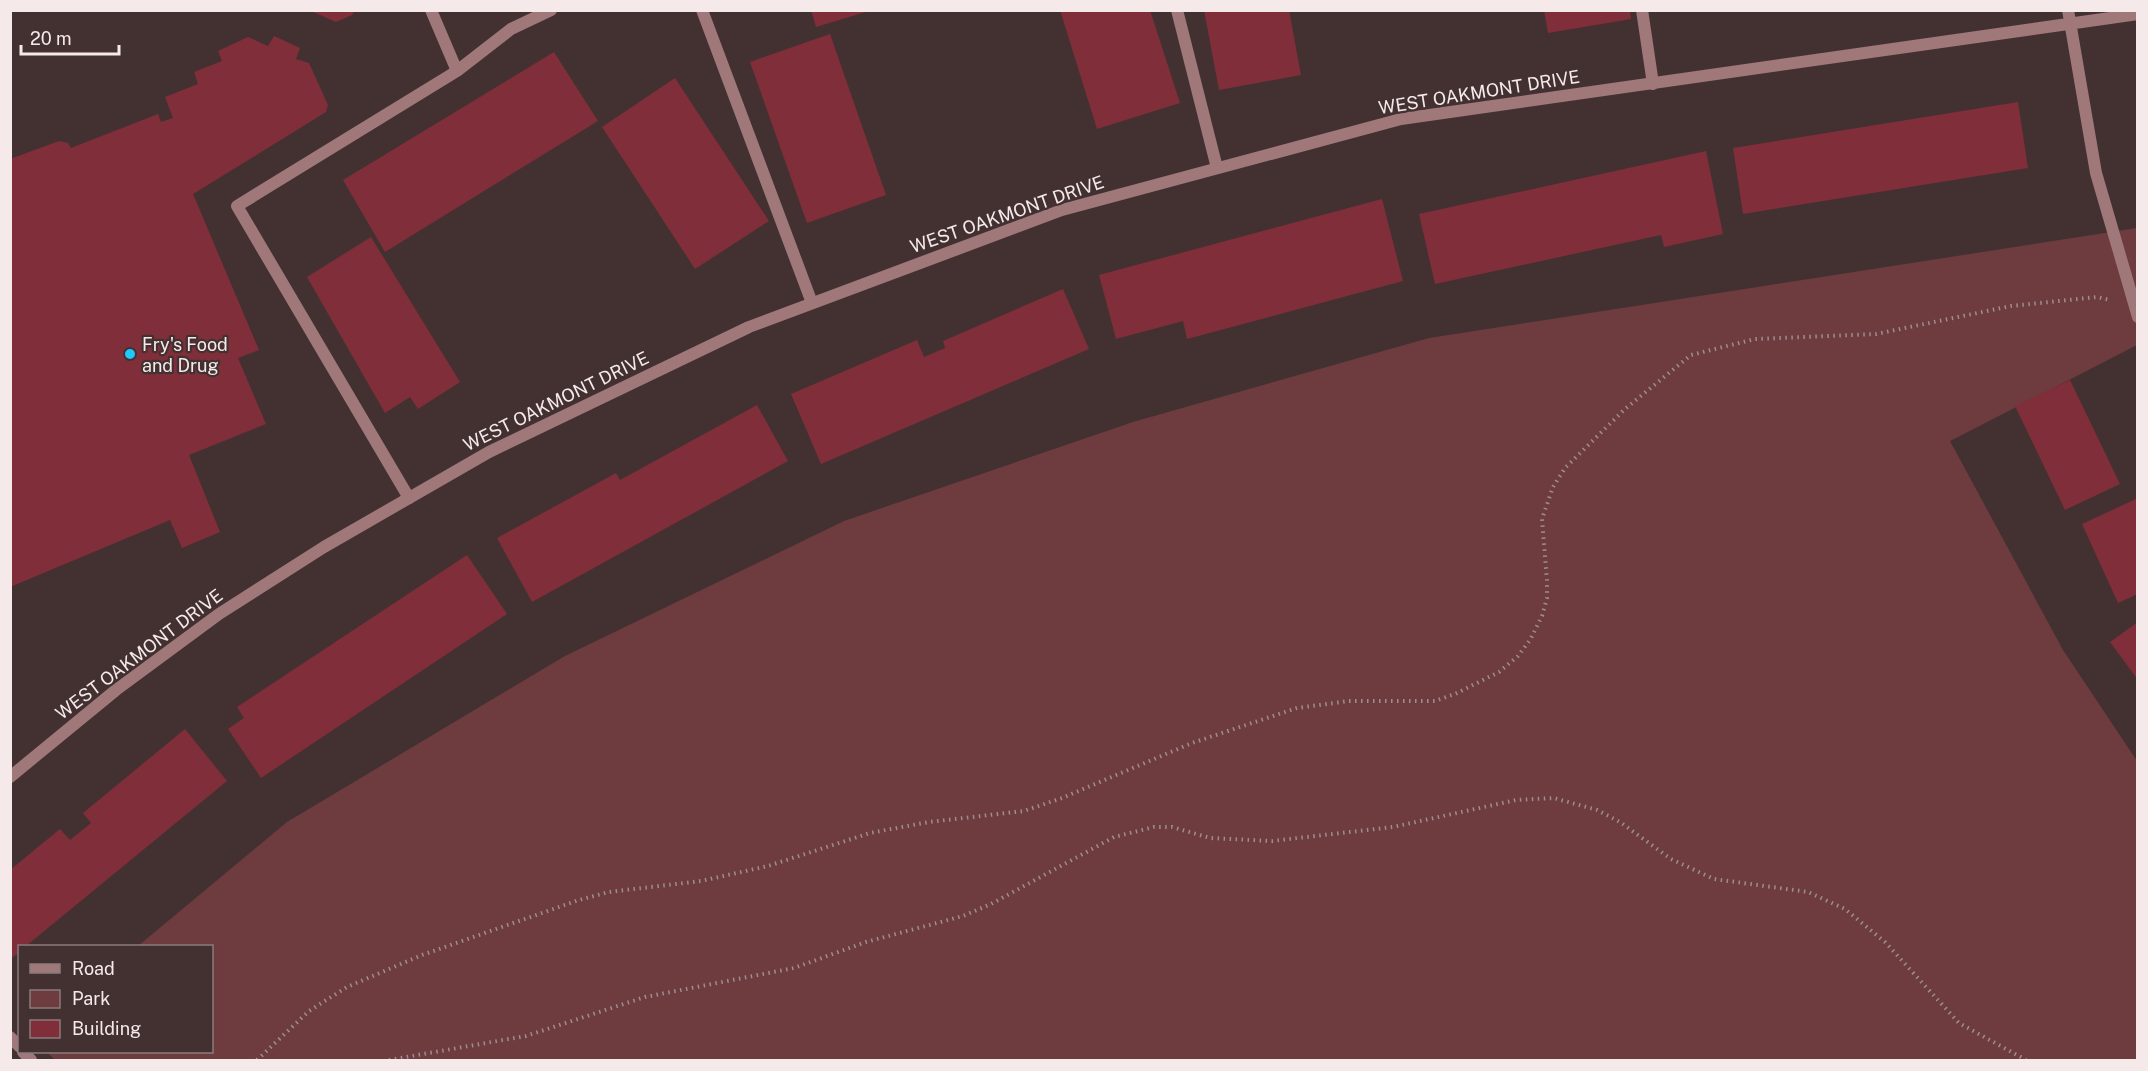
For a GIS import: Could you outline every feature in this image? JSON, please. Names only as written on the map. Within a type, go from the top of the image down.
[{"type":"street","points":[[431,10],[457,72]]},
{"type":"street","points":[[409,498],[237,206],[457,72],[511,30],[551,10]]},
{"type":"street","points":[[702,10],[812,303]]},
{"type":"street","points":[[1178,10],[1217,168]]},
{"type":"street","points":[[1642,10],[1653,84]]},
{"type":"street","points":[[2068,10],[2096,173],[2136,312]]},
{"type":"street","name":"WEST OAKMONT DRIVE","points":[[10,777],[117,690],[219,615],[324,547],[499,447],[749,327],[1062,210],[1401,119],[2138,14]]},
{"type":"path","points":[[257,1060],[309,1011],[347,987],[422,955],[579,900],[609,892],[701,881],[768,866],[870,833],[929,822],[1024,811],[1062,798],[1192,743],[1297,708],[1349,701],[1435,701],[1477,684],[1499,672],[1518,656],[1530,640],[1542,616],[1547,598],[1542,519],[1553,487],[1565,468],[1625,409],[1692,355],[1755,339],[1876,334],[2011,306],[2097,297],[2136,312]]},
{"type":"path","points":[[389,1060],[526,1036],[645,997],[794,968],[866,942],[963,916],[991,904],[1114,837],[1133,831],[1172,827],[1218,839],[1272,841],[1393,827],[1516,800],[1554,798],[1597,810],[1620,822],[1671,859],[1699,874],[1714,879],[1808,892],[1845,909],[1886,942],[1959,1023],[2026,1060]]},
{"type":"green space","points":[[2137,228],[2137,345],[1950,441],[2063,650],[2137,761],[2137,1060],[55,1060],[48,1053],[213,1053],[213,945],[139,945],[287,822],[565,656],[844,521],[1133,422],[1429,338]]},
{"type":"building","points":[[309,10],[355,10],[352,15],[336,22]]},
{"type":"building","points":[[811,10],[869,10],[869,11],[816,27]]},
{"type":"building","points":[[1060,10],[1150,10],[1180,103],[1097,129]]},
{"type":"building","points":[[1204,10],[1289,10],[1301,75],[1219,90]]},
{"type":"building","points":[[1544,10],[1630,10],[1631,19],[1548,33]]},
{"type":"building","points":[[830,34],[886,195],[807,223],[750,62]]},
{"type":"building","name":"Fry's Food and Drug","points":[[274,36],[300,48],[296,59],[309,63],[328,105],[326,112],[193,194],[259,350],[238,358],[266,424],[189,455],[220,532],[182,548],[170,520],[10,587],[10,159],[59,141],[68,143],[71,148],[158,114],[161,122],[173,118],[165,97],[198,84],[194,72],[222,61],[218,51],[248,37],[268,46]]},
{"type":"building","points":[[554,52],[598,121],[385,252],[343,180]]},
{"type":"building","points":[[675,78],[769,221],[695,269],[602,127]]},
{"type":"building","points":[[2018,102],[2028,168],[1743,214],[1733,148]]},
{"type":"building","points":[[1706,151],[1723,234],[1664,247],[1661,235],[1435,284],[1419,214]]},
{"type":"building","points":[[1382,199],[1403,281],[1187,339],[1183,321],[1116,339],[1099,275]]},
{"type":"building","points":[[371,237],[460,382],[418,409],[410,397],[385,413],[307,277]]},
{"type":"building","points":[[1063,289],[1089,349],[821,464],[791,394],[917,340],[924,357],[945,348],[943,341]]},
{"type":"building","points":[[2070,380],[2120,484],[2065,510],[2015,406]]},
{"type":"building","points":[[757,405],[788,461],[532,602],[497,538],[616,473],[620,480]]},
{"type":"building","points":[[2138,498],[2138,594],[2118,603],[2082,524]]},
{"type":"building","points":[[467,555],[507,614],[261,778],[228,729],[244,718],[237,707]]},
{"type":"building","points":[[2138,622],[2138,680],[2110,642]]},
{"type":"building","points":[[185,729],[227,781],[27,945],[18,945],[18,953],[10,959],[10,870],[60,829],[70,840],[91,823],[83,813]]},
{"type":"place","name":"Fry's Food and Drug","points":[[130,354]]}]
